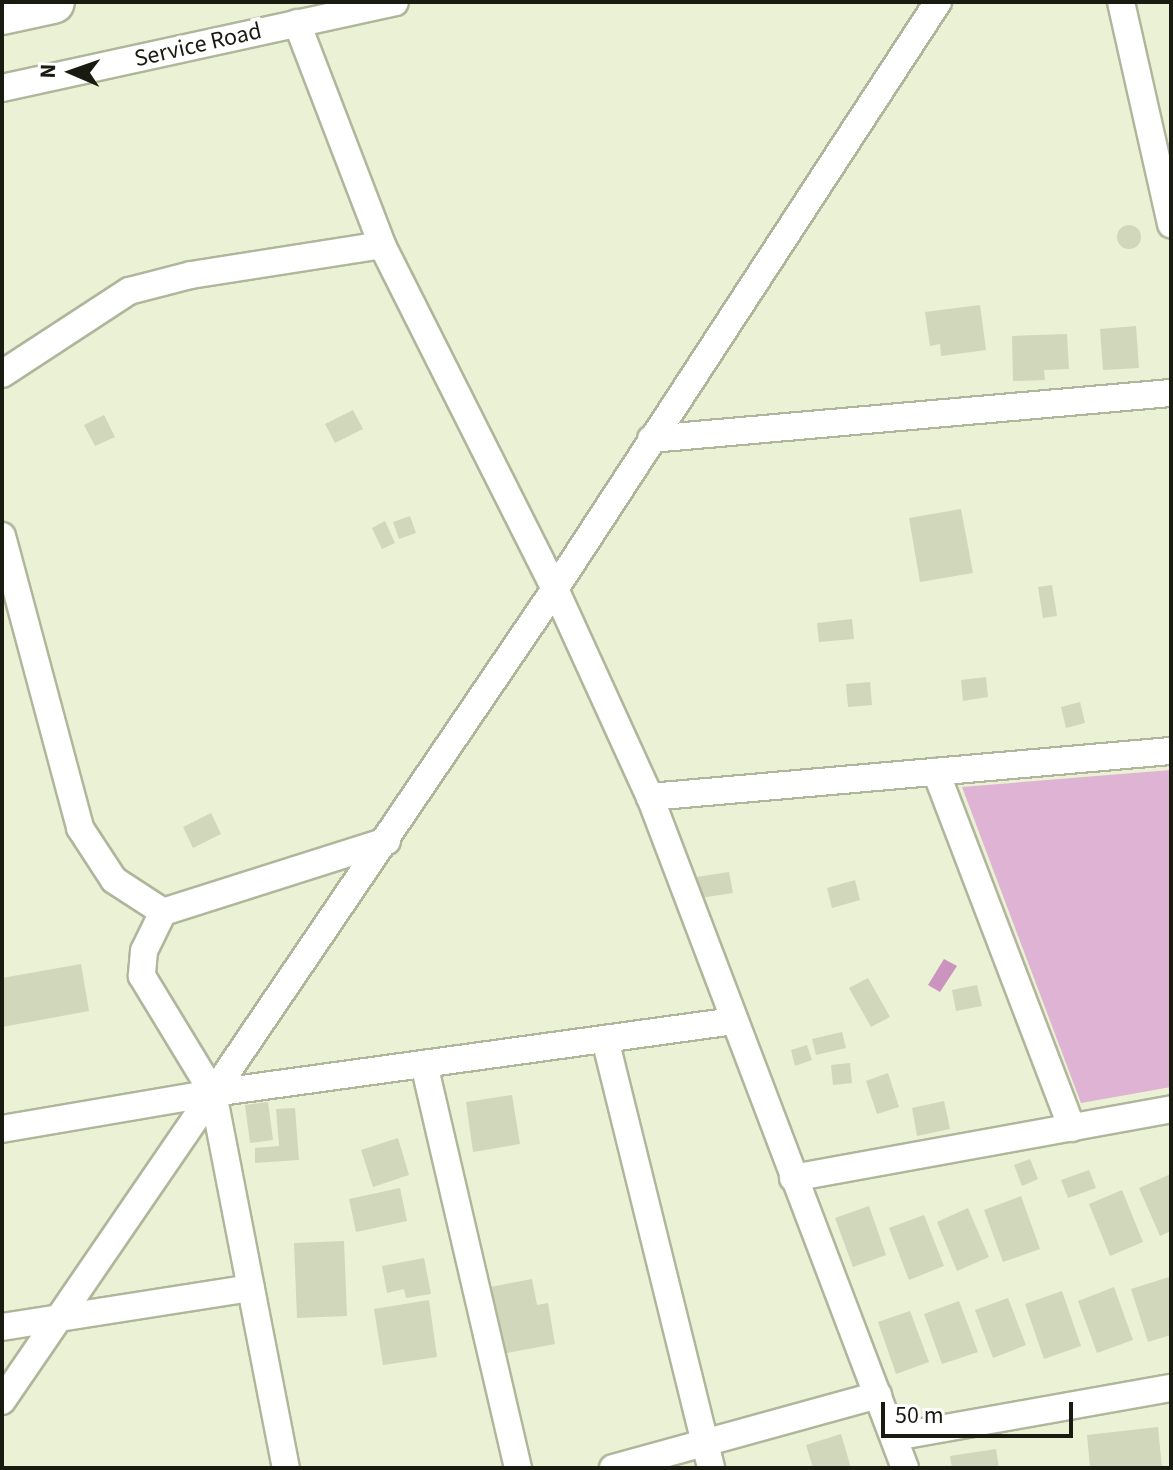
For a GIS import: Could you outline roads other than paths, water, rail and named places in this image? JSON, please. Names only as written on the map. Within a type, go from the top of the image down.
[{"type":"main road","points":[[2,13],[53,2]]},
{"type":"street","name":"Service Road","points":[[2,88],[395,2]]},
{"type":"street","points":[[2,1401],[387,841],[938,2]]},
{"type":"street","points":[[1121,2],[1171,224]]},
{"type":"street","points":[[297,23],[382,245],[555,589],[650,797],[905,1468]]},
{"type":"street","points":[[2,374],[129,291],[191,275],[382,245]]},
{"type":"street","points":[[651,439],[1171,393]]},
{"type":"street","points":[[2,536],[80,828],[114,880],[163,912]]},
{"type":"street","points":[[650,797],[1171,751]]},
{"type":"street","points":[[936,772],[1072,1128]]},
{"type":"street","points":[[286,1468],[213,1093],[142,976],[144,951],[163,912],[387,841]]},
{"type":"street","points":[[2,1129],[213,1093],[734,1021]]},
{"type":"street","points":[[605,1039],[711,1468]]},
{"type":"street","points":[[424,1064],[518,1468]]},
{"type":"street","points":[[793,1178],[1171,1109]]},
{"type":"street","points":[[2,1327],[251,1288]]},
{"type":"street","points":[[895,1437],[1171,1388]]},
{"type":"street","points":[[613,1468],[878,1395]]}]
